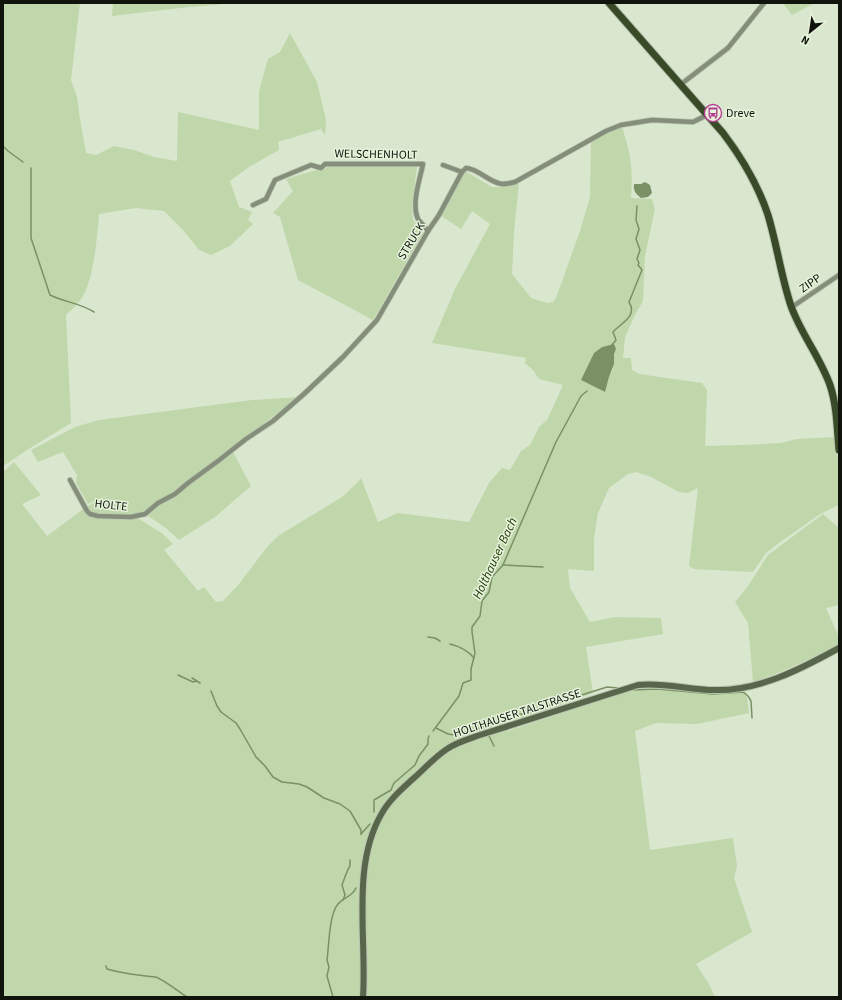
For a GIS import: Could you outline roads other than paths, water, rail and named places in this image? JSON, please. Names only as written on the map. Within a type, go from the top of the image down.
[{"type":"main road","points":[[608,3],[707,115],[735,149],[745,164],[768,214],[783,278],[792,307],[801,330],[826,376],[835,403],[839,450]]},
{"type":"street","points":[[680,85],[728,48],[764,3]]},
{"type":"street","points":[[443,165],[462,172],[466,168],[472,169],[489,180],[502,184],[515,182],[606,131],[621,125],[652,120],[693,122],[707,115]]},
{"type":"street","name":"WELSCHENHOLT","points":[[253,205],[266,199],[275,180],[311,166],[321,168],[325,164],[423,164],[418,182],[416,212],[418,219],[428,231]]},
{"type":"street","name":"STRUCK","points":[[145,514],[158,503],[175,494],[246,439],[273,421],[344,358],[377,320],[428,231],[439,215],[462,172]]},
{"type":"street","name":"ZIPP","points":[[792,307],[839,275]]},
{"type":"street","name":"HOLTE","points":[[70,480],[86,511],[90,514],[98,516],[131,517],[145,514]]},
{"type":"street","name":"HOLTHAUSER TALSTRASSE","points":[[363,997],[363,883],[365,860],[372,833],[383,811],[391,801],[447,749],[460,742],[480,735],[638,685],[660,684],[714,690],[734,690],[750,687],[772,680],[805,666],[839,648]]},
{"type":"waterway","points":[[3,146],[23,162]]},
{"type":"waterway","points":[[31,168],[31,238],[50,295],[94,312]]},
{"type":"waterway","name":"Holthauser Bach","points":[[612,345],[616,340],[613,332],[630,315],[631,307],[629,302],[642,270],[638,265],[639,263],[637,259],[640,250],[636,239],[639,229],[636,220],[637,206]]},
{"type":"waterway","name":"Holthauser Bach","points":[[433,731],[459,696],[463,683],[471,680],[471,669],[475,653],[472,627],[480,616],[482,601],[489,592],[492,577],[503,565],[556,442],[581,396],[587,391]]},
{"type":"waterway","points":[[503,565],[543,567]]},
{"type":"waterway","points":[[428,637],[435,638],[440,641]]},
{"type":"waterway","points":[[450,644],[463,649],[474,658]]},
{"type":"waterway","points":[[178,675],[193,682],[196,681]]},
{"type":"waterway","points":[[192,678],[200,683]]},
{"type":"waterway","points":[[436,728],[448,734],[455,735],[479,728],[482,730],[484,726],[607,687],[619,688]]},
{"type":"waterway","points":[[633,690],[657,689],[713,694],[743,692],[751,701],[752,718]]},
{"type":"waterway","points":[[211,691],[221,712],[236,723],[256,757],[273,777],[282,782],[299,784],[307,787],[324,798],[340,804],[350,811],[361,830],[361,834]]},
{"type":"waterway","name":"Holthauser Bach","points":[[374,812],[374,800],[391,790],[394,783],[415,765],[419,756],[428,744],[429,736]]},
{"type":"waterway","points":[[489,736],[494,746]]},
{"type":"waterway","name":"Holthauser Bach","points":[[361,834],[370,824]]},
{"type":"waterway","points":[[343,900],[345,895],[342,885],[350,866],[350,860]]},
{"type":"waterway","name":"Holthauser Bach","points":[[333,997],[327,976],[329,967],[327,960],[331,922],[338,904],[356,888]]},
{"type":"waterway","points":[[106,966],[107,969],[119,972],[158,978],[187,997]]},
{"type":"place","name":"Dreve","points":[[713,113]]}]
